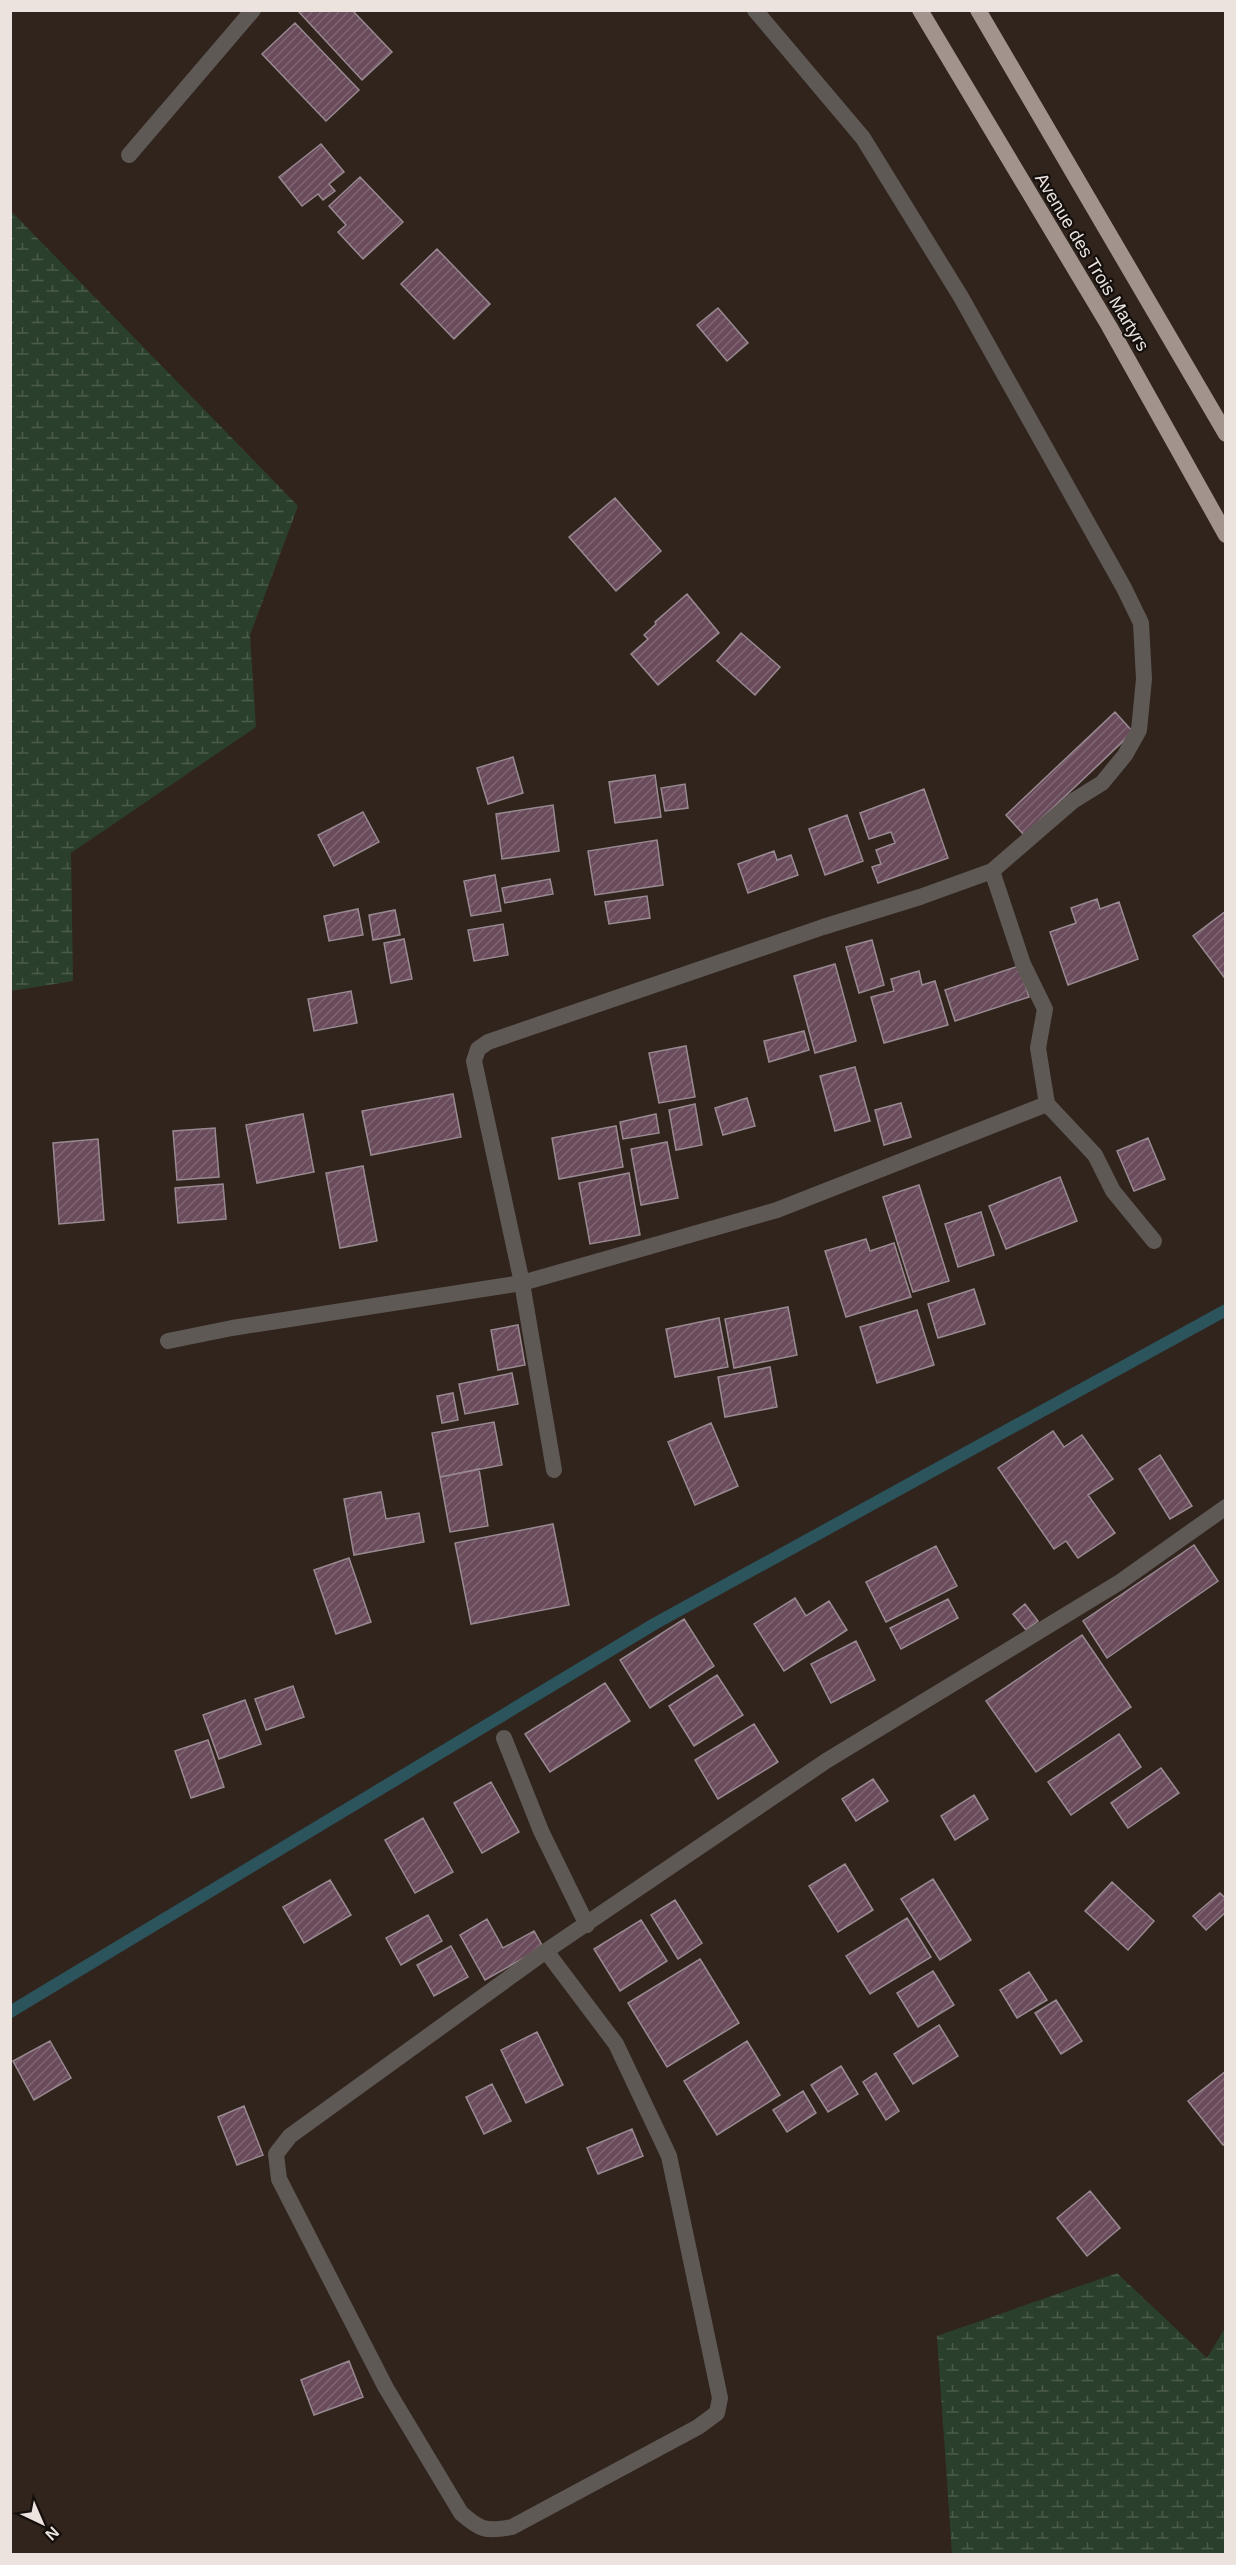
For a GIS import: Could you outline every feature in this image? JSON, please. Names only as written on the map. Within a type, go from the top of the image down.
[{"type":"highway","name":"Avenue des Trois Martyrs","points":[[920,10],[1109,326],[1226,535]]},
{"type":"highway","name":"Avenue des Trois Martyrs","points":[[978,10],[1226,434]]},
{"type":"street","points":[[129,155],[253,10]]},
{"type":"street","points":[[554,1470],[522,1283],[474,1061],[478,1049],[488,1042],[992,871],[1073,801],[1102,783],[1125,755],[1139,730],[1144,679],[1141,623],[1124,588],[961,297],[863,138],[754,10]]},
{"type":"street","points":[[992,871],[1023,964],[1045,1009],[1038,1048],[1047,1104],[1095,1155],[1113,1191],[1154,1241]]},
{"type":"street","points":[[168,1341],[232,1328],[522,1283],[777,1210],[1047,1104]]},
{"type":"street","points":[[546,1951],[616,2044],[669,2156],[720,2398],[717,2413],[698,2427],[512,2527],[495,2530],[478,2528],[461,2513],[386,2388],[279,2179],[276,2154],[290,2136],[546,1951],[826,1761],[1120,1582],[1226,1507]]},
{"type":"street","points":[[504,1738],[541,1832],[587,1925]]},
{"type":"green space","points":[[10,210],[298,506],[250,635],[256,727],[71,853],[73,981],[11,991]]},
{"type":"green space","points":[[1117,2273],[1207,2358],[1225,2328],[1225,2554],[952,2554],[937,2336]]},
{"type":"building","points":[[301,10],[352,10],[392,52],[362,80],[299,12]]},
{"type":"building","points":[[295,23],[359,90],[326,121],[262,54]]},
{"type":"building","points":[[321,144],[344,172],[329,184],[335,191],[323,200],[318,194],[302,206],[279,177]]},
{"type":"building","points":[[360,177],[403,222],[363,259],[338,232],[346,225],[329,206]]},
{"type":"building","points":[[437,249],[490,304],[454,339],[401,284]]},
{"type":"building","points":[[718,308],[748,343],[727,361],[697,325]]},
{"type":"building","points":[[615,498],[661,551],[616,591],[569,537]]},
{"type":"building","points":[[687,594],[719,633],[658,685],[631,654],[648,639],[644,635],[656,624],[655,622]]},
{"type":"building","points":[[741,633],[780,667],[755,695],[717,661]]},
{"type":"building","points":[[1115,712],[1133,732],[1024,835],[1006,815]]},
{"type":"building","points":[[513,757],[523,793],[488,804],[477,768]]},
{"type":"building","points":[[655,775],[661,817],[615,823],[609,782]]},
{"type":"building","points":[[685,784],[688,808],[665,811],[661,788]]},
{"type":"building","points":[[924,789],[948,858],[878,883],[872,867],[881,864],[876,850],[895,843],[891,832],[869,839],[860,813]]},
{"type":"building","points":[[553,805],[559,851],[502,859],[496,814]]},
{"type":"building","points":[[363,812],[379,842],[334,866],[318,835]]},
{"type":"building","points":[[847,815],[863,861],[825,875],[809,829]]},
{"type":"building","points":[[657,840],[663,885],[595,895],[588,851]]},
{"type":"building","points":[[774,851],[777,860],[791,855],[798,875],[748,893],[738,864]]},
{"type":"building","points":[[495,875],[501,911],[471,916],[464,881]]},
{"type":"building","points":[[550,879],[553,894],[505,903],[502,888]]},
{"type":"building","points":[[647,896],[650,918],[609,924],[605,902]]},
{"type":"building","points":[[1097,899],[1100,909],[1119,902],[1138,959],[1068,985],[1050,932],[1076,923],[1071,908]]},
{"type":"building","points":[[358,909],[363,935],[329,941],[324,916]]},
{"type":"building","points":[[395,910],[400,935],[373,940],[369,915]]},
{"type":"building","points":[[1226,911],[1226,976],[1224,977],[1193,936]]},
{"type":"building","points":[[503,924],[508,955],[474,961],[468,930]]},
{"type":"building","points":[[404,939],[412,979],[391,983],[384,943]]},
{"type":"building","points":[[872,940],[884,985],[859,993],[846,947]]},
{"type":"building","points":[[835,964],[856,1041],[815,1053],[794,976]]},
{"type":"building","points":[[1019,966],[1029,997],[955,1021],[945,990]]},
{"type":"building","points":[[919,971],[922,985],[935,981],[948,1025],[884,1043],[871,997],[894,991],[891,979]]},
{"type":"building","points":[[351,991],[357,1023],[314,1031],[308,999]]},
{"type":"building","points":[[804,1031],[809,1050],[769,1062],[764,1041]]},
{"type":"building","points":[[686,1046],[695,1097],[659,1103],[649,1053]]},
{"type":"building","points":[[855,1067],[870,1121],[835,1131],[820,1076]]},
{"type":"building","points":[[453,1094],[461,1137],[371,1155],[362,1111]]},
{"type":"building","points":[[747,1098],[755,1126],[723,1135],[715,1108]]},
{"type":"building","points":[[901,1103],[911,1137],[884,1145],[875,1110]]},
{"type":"building","points":[[695,1104],[702,1145],[676,1150],[669,1110]]},
{"type":"building","points":[[303,1114],[314,1172],[257,1183],[246,1125]]},
{"type":"building","points":[[656,1114],[659,1133],[623,1139],[620,1122]]},
{"type":"building","points":[[616,1126],[623,1167],[559,1179],[552,1138]]},
{"type":"building","points":[[215,1128],[219,1177],[177,1180],[173,1131]]},
{"type":"building","points":[[1148,1138],[1165,1179],[1134,1191],[1117,1151]]},
{"type":"building","points":[[98,1139],[104,1220],[59,1224],[53,1143]]},
{"type":"building","points":[[667,1142],[678,1198],[641,1205],[631,1149]]},
{"type":"building","points":[[363,1166],[377,1241],[340,1248],[326,1173]]},
{"type":"building","points":[[629,1173],[640,1235],[590,1244],[579,1183]]},
{"type":"building","points":[[1060,1177],[1077,1221],[1006,1249],[989,1206]]},
{"type":"building","points":[[223,1184],[226,1219],[178,1223],[175,1188]]},
{"type":"building","points":[[919,1185],[949,1281],[913,1292],[883,1197]]},
{"type":"building","points":[[981,1212],[994,1255],[958,1267],[945,1224]]},
{"type":"building","points":[[866,1239],[870,1251],[894,1243],[911,1297],[846,1317],[825,1251]]},
{"type":"building","points":[[974,1289],[985,1324],[938,1338],[928,1304]]},
{"type":"building","points":[[788,1307],[797,1355],[734,1368],[725,1319]]},
{"type":"building","points":[[917,1310],[934,1365],[877,1383],[860,1327]]},
{"type":"building","points":[[719,1318],[728,1367],[675,1377],[666,1329]]},
{"type":"building","points":[[518,1325],[525,1365],[498,1370],[491,1330]]},
{"type":"building","points":[[770,1367],[777,1407],[725,1417],[718,1377]]},
{"type":"building","points":[[512,1373],[518,1404],[465,1414],[459,1384]]},
{"type":"building","points":[[453,1393],[458,1420],[442,1423],[437,1396]]},
{"type":"building","points":[[494,1422],[502,1465],[440,1477],[432,1433]]},
{"type":"building","points":[[711,1423],[738,1486],[695,1505],[668,1442]]},
{"type":"building","points":[[1053,1431],[1064,1447],[1082,1435],[1113,1479],[1088,1495],[1115,1533],[1078,1558],[1066,1541],[1054,1549],[998,1468]]},
{"type":"building","points":[[1160,1455],[1192,1506],[1170,1519],[1139,1469]]},
{"type":"building","points":[[479,1469],[488,1526],[450,1532],[440,1477]]},
{"type":"building","points":[[381,1492],[386,1519],[419,1513],[424,1542],[354,1555],[344,1499]]},
{"type":"building","points":[[553,1524],[569,1605],[471,1624],[455,1543]]},
{"type":"building","points":[[1194,1545],[1218,1581],[1107,1658],[1083,1621]]},
{"type":"building","points":[[936,1546],[957,1586],[886,1622],[866,1582]]},
{"type":"building","points":[[349,1558],[371,1622],[336,1634],[314,1570]]},
{"type":"building","points":[[795,1598],[806,1616],[829,1601],[847,1630],[784,1671],[754,1624]]},
{"type":"building","points":[[948,1599],[958,1618],[901,1649],[890,1628]]},
{"type":"building","points":[[1025,1604],[1038,1621],[1026,1630],[1013,1614]]},
{"type":"building","points":[[684,1619],[714,1666],[650,1708],[620,1660]]},
{"type":"building","points":[[1082,1635],[1131,1707],[1036,1772],[986,1701]]},
{"type":"building","points":[[856,1641],[875,1680],[831,1703],[811,1664]]},
{"type":"building","points":[[717,1675],[743,1715],[694,1746],[669,1706]]},
{"type":"building","points":[[605,1683],[630,1721],[550,1772],[525,1734]]},
{"type":"building","points":[[293,1686],[304,1717],[266,1730],[255,1699]]},
{"type":"building","points":[[245,1700],[261,1744],[219,1759],[203,1715]]},
{"type":"building","points":[[754,1724],[778,1762],[718,1799],[695,1760]]},
{"type":"building","points":[[1119,1734],[1141,1767],[1071,1815],[1048,1782]]},
{"type":"building","points":[[208,1740],[224,1787],[191,1798],[175,1751]]},
{"type":"building","points":[[1161,1768],[1179,1793],[1128,1828],[1111,1803]]},
{"type":"building","points":[[873,1779],[888,1801],[856,1821],[842,1799]]},
{"type":"building","points":[[491,1782],[519,1832],[482,1853],[454,1803]]},
{"type":"building","points":[[974,1795],[988,1819],[955,1840],[941,1816]]},
{"type":"building","points":[[423,1818],[453,1872],[415,1893],[385,1840]]},
{"type":"building","points":[[845,1864],[873,1910],[838,1932],[809,1886]]},
{"type":"building","points":[[933,1879],[971,1940],[940,1960],[901,1899]]},
{"type":"building","points":[[330,1880],[351,1915],[304,1943],[283,1907]]},
{"type":"building","points":[[1112,1882],[1154,1921],[1128,1950],[1085,1911]]},
{"type":"building","points":[[1220,1893],[1226,1899],[1226,1912],[1206,1930],[1193,1916]]},
{"type":"building","points":[[675,1900],[702,1943],[678,1959],[651,1915]]},
{"type":"building","points":[[428,1915],[442,1941],[401,1965],[386,1938]]},
{"type":"building","points":[[907,1918],[931,1957],[870,1994],[846,1956]]},
{"type":"building","points":[[487,1919],[503,1948],[534,1931],[543,1947],[485,1980],[460,1935]]},
{"type":"building","points":[[641,1920],[667,1961],[620,1991],[594,1949]]},
{"type":"building","points":[[451,1946],[468,1977],[434,1996],[417,1965]]},
{"type":"building","points":[[700,1959],[739,2023],[667,2067],[628,2003]]},
{"type":"building","points":[[933,1971],[954,2005],[918,2027],[897,1993]]},
{"type":"building","points":[[1029,1972],[1047,2000],[1017,2018],[1000,1990]]},
{"type":"building","points":[[1056,2000],[1082,2041],[1061,2054],[1035,2013]]},
{"type":"building","points":[[939,2025],[958,2056],[913,2084],[894,2054]]},
{"type":"building","points":[[537,2032],[563,2085],[526,2103],[501,2050]]},
{"type":"building","points":[[50,2041],[71,2078],[34,2100],[13,2061]]},
{"type":"building","points":[[747,2041],[780,2095],[717,2135],[684,2081]]},
{"type":"building","points":[[841,2066],[858,2094],[828,2112],[811,2085]]},
{"type":"building","points":[[1226,2071],[1226,2143],[1223,2145],[1188,2101]]},
{"type":"building","points":[[876,2073],[899,2111],[886,2120],[863,2082]]},
{"type":"building","points":[[492,2084],[511,2121],[484,2134],[466,2097]]},
{"type":"building","points":[[803,2091],[816,2113],[787,2132],[773,2110]]},
{"type":"building","points":[[244,2106],[263,2155],[237,2165],[218,2117]]},
{"type":"building","points":[[632,2129],[643,2156],[598,2174],[587,2148]]},
{"type":"building","points":[[1090,2191],[1120,2228],[1087,2256],[1057,2218]]},
{"type":"building","points":[[349,2361],[363,2397],[314,2415],[301,2380]]},
{"type":"waterway","points":[[10,2012],[656,1623],[1226,1310]]}]
